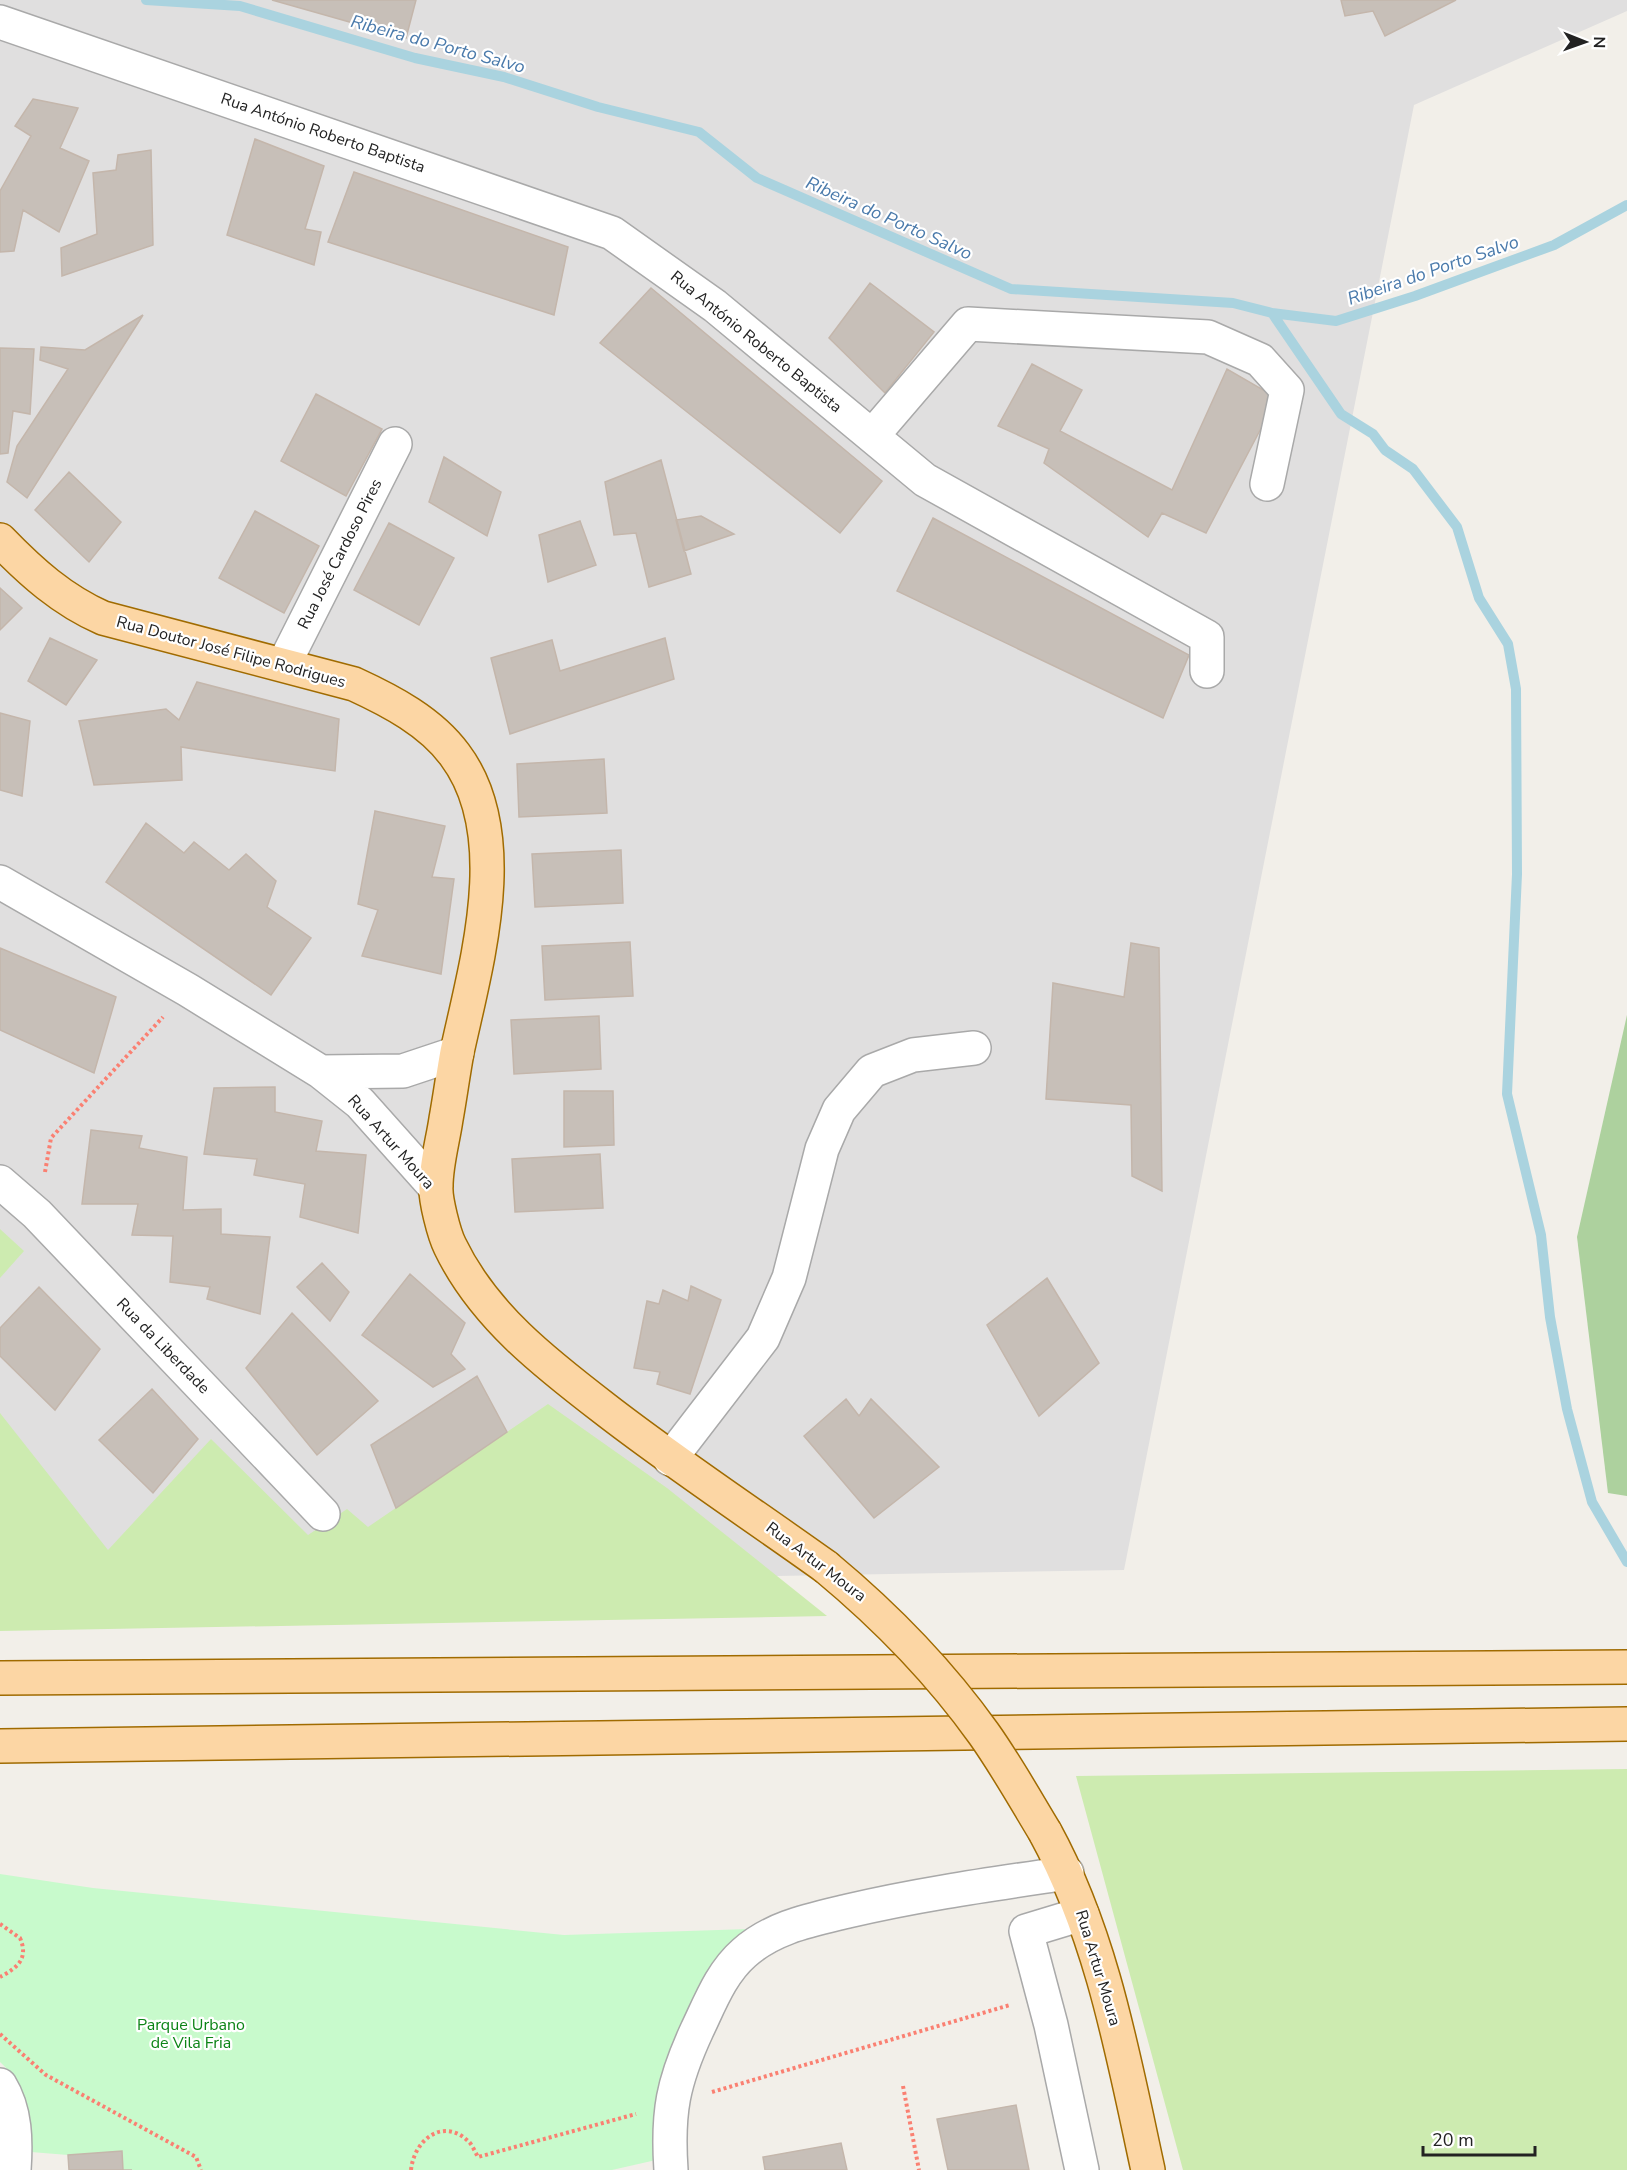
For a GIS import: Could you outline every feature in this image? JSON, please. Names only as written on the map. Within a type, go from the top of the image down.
[{"type":"main road","name":"Rua Doutor José Filipe Rodrigues","points":[[0,540],[48,586],[74,605],[103,618],[354,684],[387,699],[435,732],[457,756],[478,799],[486,847],[485,909],[471,994],[457,1053],[435,1187]]},
{"type":"main road","name":"Rua Artur Moura","points":[[435,1187],[448,1244],[470,1281],[516,1336],[556,1371],[670,1460],[826,1567],[871,1605],[953,1693],[985,1735],[1045,1832],[1067,1873],[1119,2033],[1148,2170]]},
{"type":"main road","points":[[0,1678],[1627,1667]]},
{"type":"main road","points":[[0,1746],[1627,1724]]},
{"type":"street","name":"Rua António Roberto Baptista","points":[[0,22],[612,233],[715,306],[926,480],[1208,637],[1208,671]]},
{"type":"street","points":[[872,436],[968,324],[1208,337],[1260,360],[1287,390],[1267,484]]},
{"type":"street","name":"Rua José Cardoso Pires","points":[[285,664],[395,444]]},
{"type":"street","name":"Rua Artur Moura","points":[[0,882],[188,990],[321,1072],[360,1103],[435,1187]]},
{"type":"street","points":[[670,1460],[763,1338],[789,1278],[822,1149],[839,1110],[872,1071],[913,1055],[974,1048]]},
{"type":"street","name":"Rua Artur Moura","points":[[321,1072],[403,1071],[457,1053]]},
{"type":"street","name":"Rua da Liberdade","points":[[0,1182],[37,1214],[323,1514]]},
{"type":"street","points":[[672,2170],[670,2104],[681,2064],[718,1985],[742,1954],[761,1939],[795,1924],[906,1897],[1067,1873]]},
{"type":"street","points":[[1082,1914],[1026,1931],[1044,1996],[1082,2170]]},
{"type":"street","points":[[0,2085],[8,2097],[15,2130],[14,2170]]},
{"type":"path","points":[[37,1214],[51,1138],[188,990]]},
{"type":"path","points":[[0,1924],[20,1938],[24,1955],[21,1962],[0,1977]]},
{"type":"path","points":[[411,2170],[412,2154],[421,2141],[433,2134],[452,2132],[468,2141],[478,2157],[1044,1996]]},
{"type":"path","points":[[0,2034],[46,2074],[196,2157],[201,2170]]},
{"type":"path","points":[[903,2086],[919,2170]]},
{"type":"shaded area","points":[[0,0],[1627,0],[1627,11],[1414,105],[1124,1570],[659,1578],[0,1581]]},
{"type":"green space","points":[[1627,1015],[1627,1496],[1608,1493],[1577,1237]]},
{"type":"green space","points":[[0,1229],[24,1251],[0,1278]]},
{"type":"green space","points":[[548,1404],[667,1488],[827,1616],[0,1631],[0,1413],[108,1550],[211,1439],[308,1535],[347,1509],[368,1527]]},
{"type":"green space","points":[[1627,1769],[1627,2170],[1183,2170],[1076,1776]]},
{"type":"green space","name":"Parque Urbano de Vila Fria","points":[[0,1874],[93,1888],[564,1935],[749,1929],[656,2160],[612,2170],[123,2170],[122,2151],[68,2155],[31,2152],[28,2114],[22,2092],[0,2062]]},
{"type":"building","points":[[272,0],[416,0],[406,38]]},
{"type":"building","points":[[1341,0],[1456,0],[1385,36],[1373,11],[1345,16]]},
{"type":"building","points":[[33,99],[78,108],[60,148],[89,161],[59,232],[23,210],[14,251],[0,252],[0,191],[31,136],[15,126]]},
{"type":"building","points":[[255,139],[324,166],[305,229],[321,232],[314,265],[227,235]]},
{"type":"building","points":[[151,150],[153,245],[62,276],[61,248],[97,234],[93,173],[116,170],[118,155]]},
{"type":"building","points":[[354,172],[568,247],[554,315],[328,242]]},
{"type":"building","points":[[870,283],[934,332],[885,393],[829,338]]},
{"type":"building","points":[[651,288],[882,481],[840,533],[600,343]]},
{"type":"building","points":[[143,315],[27,498],[7,482],[17,446],[68,369],[40,360],[41,347],[85,350]]},
{"type":"building","points":[[0,348],[34,349],[30,414],[13,411],[8,453],[0,454]]},
{"type":"building","points":[[1032,364],[1082,390],[1060,431],[1172,490],[1227,369],[1277,398],[1206,533],[1162,513],[1148,537],[1044,463],[1049,449],[998,426]]},
{"type":"building","points":[[316,394],[382,429],[346,496],[281,461]]},
{"type":"building","points":[[444,457],[501,492],[487,536],[429,502]]},
{"type":"building","points":[[661,460],[691,574],[649,587],[636,533],[614,535],[605,482]]},
{"type":"building","points":[[69,472],[121,522],[89,562],[35,510]]},
{"type":"building","points":[[255,511],[319,546],[284,613],[219,578]]},
{"type":"building","points":[[701,516],[734,534],[684,551],[676,520]]},
{"type":"building","points":[[933,518],[1189,655],[1163,718],[897,591]]},
{"type":"building","points":[[580,521],[596,565],[548,582],[539,535]]},
{"type":"building","points":[[389,523],[454,558],[419,625],[354,590]]},
{"type":"building","points":[[0,588],[22,608],[0,630]]},
{"type":"building","points":[[50,638],[97,660],[66,705],[28,681]]},
{"type":"building","points":[[665,638],[674,679],[510,734],[491,658],[552,640],[560,671]]},
{"type":"building","points":[[197,682],[339,719],[335,771],[181,747],[182,780],[94,785],[79,721],[166,709],[179,720]]},
{"type":"building","points":[[0,713],[30,721],[22,796],[0,790]]},
{"type":"building","points":[[604,759],[607,813],[519,817],[517,764]]},
{"type":"building","points":[[375,811],[445,826],[432,877],[454,879],[441,974],[362,956],[378,910],[358,904]]},
{"type":"building","points":[[146,823],[184,853],[194,842],[229,870],[246,854],[276,881],[267,907],[311,938],[271,995],[106,882]]},
{"type":"building","points":[[621,850],[623,903],[535,907],[532,854]]},
{"type":"building","points":[[630,942],[633,996],[545,1000],[542,946]]},
{"type":"building","points":[[1131,943],[1159,948],[1162,1191],[1132,1176],[1131,1105],[1046,1099],[1053,983],[1124,997]]},
{"type":"building","points":[[0,948],[116,997],[94,1073],[0,1030]]},
{"type":"building","points":[[599,1016],[601,1069],[514,1074],[511,1020]]},
{"type":"building","points":[[275,1087],[275,1112],[322,1121],[316,1151],[366,1155],[358,1233],[300,1217],[305,1184],[254,1175],[257,1159],[204,1154],[214,1088]]},
{"type":"building","points":[[564,1091],[613,1091],[614,1145],[564,1147]]},
{"type":"building","points":[[91,1130],[142,1136],[139,1148],[187,1157],[183,1210],[221,1209],[221,1234],[270,1237],[260,1314],[207,1299],[210,1287],[170,1282],[173,1236],[132,1235],[138,1204],[82,1204]]},
{"type":"building","points":[[600,1154],[603,1208],[515,1212],[512,1159]]},
{"type":"building","points":[[322,1263],[349,1292],[330,1321],[297,1287]]},
{"type":"building","points":[[410,1274],[465,1323],[451,1354],[465,1369],[433,1387],[362,1335]]},
{"type":"building","points":[[1047,1278],[1099,1363],[1039,1416],[987,1325]]},
{"type":"building","points":[[691,1286],[721,1300],[690,1394],[657,1384],[660,1372],[634,1368],[647,1301],[659,1304],[663,1290],[688,1301]]},
{"type":"building","points":[[39,1287],[100,1349],[55,1410],[0,1356],[0,1328]]},
{"type":"building","points":[[292,1313],[378,1401],[317,1455],[246,1368]]},
{"type":"building","points":[[477,1376],[507,1432],[396,1508],[371,1445]]},
{"type":"building","points":[[152,1389],[198,1439],[153,1493],[99,1440]]},
{"type":"building","points":[[846,1399],[859,1416],[871,1399],[939,1467],[874,1518],[804,1436]]},
{"type":"building","points":[[1016,2105],[1029,2170],[948,2170],[937,2119]]},
{"type":"building","points":[[841,2143],[847,2170],[765,2170],[763,2157]]},
{"type":"building","points":[[122,2151],[123,2170],[69,2170],[68,2155]]},
{"type":"waterway","name":"Ribeira do Porto Salvo","points":[[146,0],[240,6],[415,58],[504,77],[598,107],[699,132],[757,178],[1011,289],[1233,303],[1272,313],[1336,321],[1415,296],[1554,245],[1627,205]]},
{"type":"waterway","points":[[1272,313],[1341,414],[1373,434],[1385,450],[1413,469],[1457,527],[1479,598],[1508,644],[1516,689],[1517,874],[1507,1094],[1541,1235],[1550,1317],[1567,1409],[1592,1502],[1627,1562]]}]
